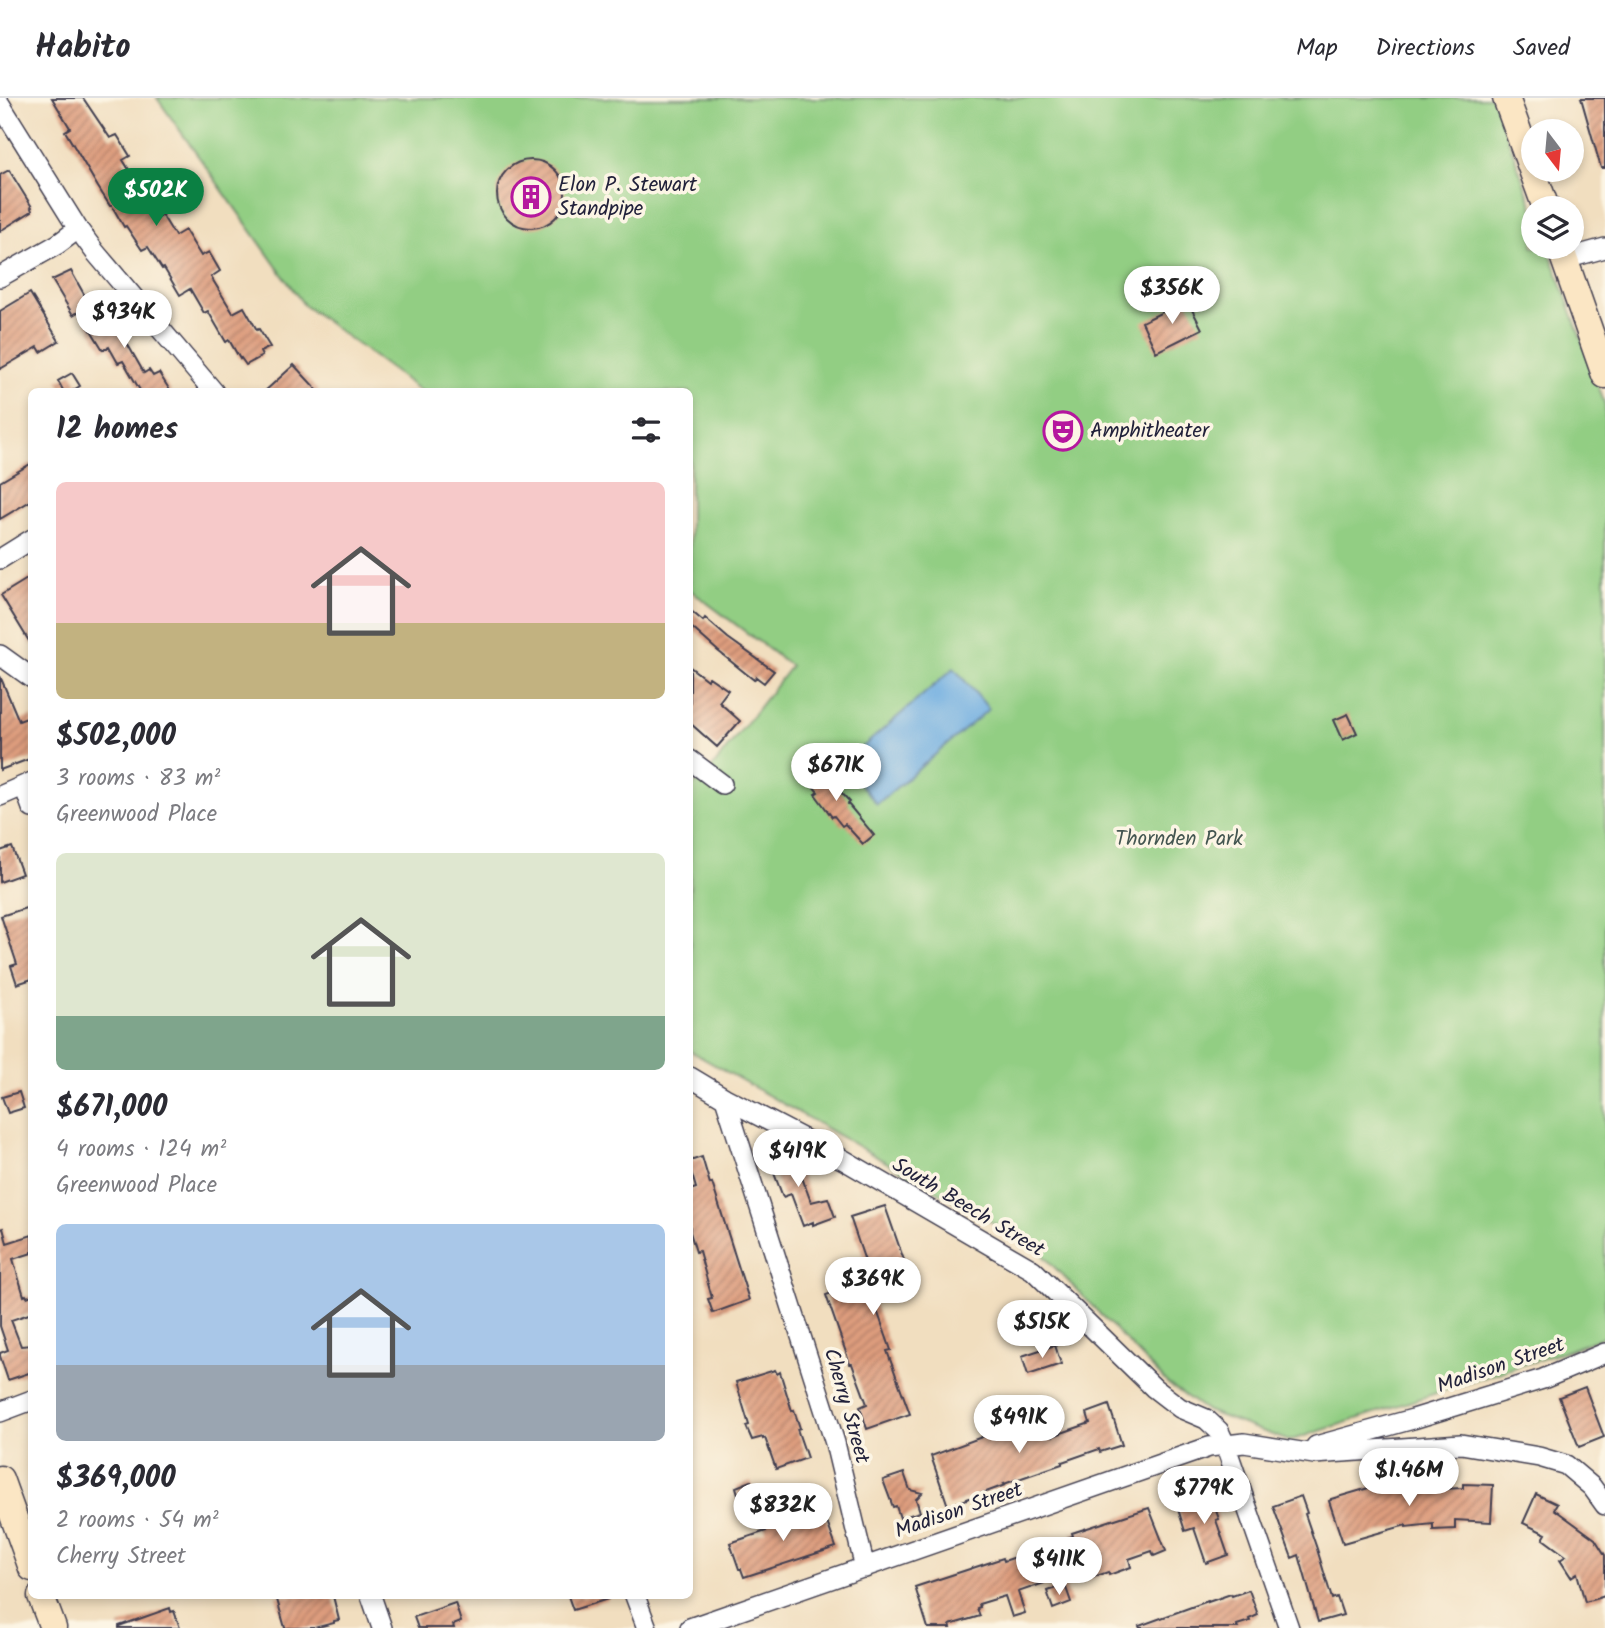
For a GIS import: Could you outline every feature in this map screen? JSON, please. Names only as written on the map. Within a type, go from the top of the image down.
[{"type":"street","points":[[1506,98],[1542,196]]},
{"type":"street","points":[[0,104],[78,229],[211,388]]},
{"type":"street","points":[[0,277],[58,244],[78,229]]},
{"type":"street","points":[[1584,250],[1605,248]]},
{"type":"street","points":[[1564,259],[1605,375]]},
{"type":"street","points":[[0,559],[28,542]]},
{"type":"street","points":[[0,654],[28,675]]},
{"type":"street","points":[[693,762],[722,784]]},
{"type":"street","points":[[0,796],[28,784]]},
{"type":"street","name":"South Beech Street","points":[[693,1079],[844,1160],[1033,1270],[1154,1388],[1180,1408],[1206,1419],[1219,1431],[1225,1444]]},
{"type":"street","name":"Cherry Street","points":[[726,1098],[835,1443],[864,1568]]},
{"type":"street","name":"Madison Street","points":[[690,1628],[1209,1447],[1244,1443],[1295,1452],[1543,1379],[1605,1353]]},
{"type":"street","points":[[0,1412],[28,1402]]},
{"type":"street","points":[[1225,1444],[1289,1628]]},
{"type":"street","points":[[1295,1452],[1314,1454],[1461,1444],[1539,1457],[1566,1465],[1592,1487],[1605,1505]]},
{"type":"street","points":[[0,1479],[28,1557]]},
{"type":"street","points":[[42,1599],[53,1628]]},
{"type":"street","points":[[372,1599],[382,1628]]},
{"type":"street","points":[[636,1599],[647,1628]]},
{"type":"green space","name":"Thornden Park","points":[[157,98],[1493,98],[1521,175],[1521,182],[1524,182],[1529,196],[1521,196],[1521,259],[1552,259],[1605,405],[1605,1336],[1289,1441],[1207,1411],[1167,1383],[1034,1246],[693,1053],[693,786],[708,773],[791,666],[693,592],[693,388],[417,388],[304,305]]},
{"type":"water","points":[[954,668],[989,709],[877,804],[843,764]]},
{"type":"building","points":[[52,98],[83,98],[110,138],[117,135],[130,156],[123,160],[159,217],[162,215],[175,236],[185,230],[201,256],[209,252],[220,271],[211,277],[233,313],[244,307],[270,347],[260,352],[262,356],[246,365],[229,340],[226,342],[208,311],[204,313],[190,289],[180,295],[148,247],[142,250],[98,187],[65,131],[70,128]]},
{"type":"building","points":[[1581,98],[1605,98],[1605,168],[1601,168]]},
{"type":"building","name":"Elon P. Stewart Standpipe","points":[[531,160],[544,163],[555,170],[562,181],[565,194],[562,207],[555,218],[544,225],[531,228],[518,225],[507,218],[500,207],[497,194],[500,181],[507,170],[518,163]]},
{"type":"building","points":[[9,170],[32,211],[0,231],[0,175]]},
{"type":"building","points":[[71,271],[90,305],[73,315],[52,280]]},
{"type":"building","points":[[30,293],[59,341],[41,352],[38,347],[0,369],[0,311]]},
{"type":"building","points":[[1187,300],[1202,329],[1156,352],[1142,322]]},
{"type":"building","points":[[113,306],[130,335],[124,338],[144,373],[149,370],[153,376],[159,373],[168,388],[139,388],[123,361],[118,363],[109,347],[103,350],[86,322]]},
{"type":"building","points":[[294,365],[315,388],[268,388]]},
{"type":"building","points":[[72,373],[80,386],[62,388],[58,381]]},
{"type":"building","points":[[28,465],[28,502],[0,519],[0,482]]},
{"type":"building","points":[[28,578],[28,639],[1,595]]},
{"type":"building","points":[[693,613],[703,621],[705,618],[774,671],[764,683],[756,677],[754,680],[693,629]]},
{"type":"building","points":[[693,669],[728,690],[719,702],[740,721],[717,747],[693,726]]},
{"type":"building","points":[[0,676],[19,721],[28,718],[28,760],[0,770]]},
{"type":"building","points":[[1348,714],[1357,733],[1343,740],[1334,720]]},
{"type":"building","points":[[811,761],[850,802],[848,804],[874,835],[863,844],[845,824],[842,826],[832,817],[815,794],[818,792],[800,771]]},
{"type":"building","points":[[12,847],[22,874],[0,882],[0,851]]},
{"type":"building","points":[[28,907],[28,980],[17,984],[11,966],[17,964],[1,916]]},
{"type":"building","points":[[19,1092],[24,1108],[8,1113],[2,1097]]},
{"type":"building","points":[[780,1148],[796,1161],[811,1202],[828,1198],[835,1217],[803,1226],[791,1194],[783,1197],[766,1152]]},
{"type":"building","points":[[702,1157],[749,1300],[713,1313],[708,1299],[712,1298],[699,1251],[696,1252],[693,1242],[693,1189],[696,1188],[693,1160]]},
{"type":"building","points":[[885,1206],[913,1286],[873,1299],[891,1350],[887,1351],[910,1414],[867,1429],[860,1407],[867,1404],[826,1295],[870,1276],[850,1217]]},
{"type":"building","points":[[3,1228],[7,1243],[28,1236],[28,1254],[13,1259],[24,1296],[28,1297],[28,1314],[11,1320],[21,1346],[28,1345],[28,1373],[8,1380],[0,1356],[0,1353],[8,1350],[0,1326],[0,1229]]},
{"type":"building","points":[[1055,1345],[1061,1364],[1028,1375],[1022,1356]]},
{"type":"building","points":[[775,1370],[777,1374],[780,1372],[792,1411],[794,1410],[807,1458],[776,1469],[765,1438],[752,1440],[736,1382]]},
{"type":"building","points":[[1585,1387],[1604,1437],[1579,1447],[1559,1397]]},
{"type":"building","points":[[1109,1405],[1122,1445],[1100,1452],[1099,1449],[948,1506],[931,1456],[1044,1417],[1053,1436],[1090,1423],[1087,1413]]},
{"type":"building","points":[[904,1473],[910,1490],[922,1493],[916,1499],[920,1512],[900,1518],[883,1480]]},
{"type":"building","points":[[1420,1479],[1421,1490],[1463,1488],[1463,1484],[1493,1485],[1491,1522],[1455,1520],[1455,1529],[1433,1530],[1433,1524],[1406,1525],[1343,1543],[1329,1501],[1331,1499],[1382,1484]]},
{"type":"building","points":[[751,1481],[757,1499],[741,1504],[736,1487]]},
{"type":"building","points":[[1209,1491],[1228,1555],[1206,1563],[1194,1528],[1185,1531],[1177,1506],[1197,1499],[1196,1496]]},
{"type":"building","points":[[1536,1494],[1557,1504],[1554,1509],[1595,1539],[1605,1555],[1605,1596],[1585,1602],[1577,1573],[1571,1577],[1560,1560],[1566,1556],[1543,1539],[1546,1534],[1523,1523]]},
{"type":"building","points":[[1301,1496],[1332,1599],[1337,1597],[1343,1615],[1318,1622],[1299,1555],[1292,1558],[1273,1506]]},
{"type":"building","points":[[1149,1508],[1166,1551],[1154,1556],[1152,1551],[1129,1559],[1131,1567],[1082,1581],[1067,1538],[1073,1536],[1072,1533]]},
{"type":"building","points":[[823,1511],[836,1547],[744,1577],[730,1543],[766,1531],[763,1521],[780,1515],[783,1525]]},
{"type":"building","points":[[1034,1551],[1044,1583],[1018,1592],[1025,1613],[1012,1617],[1005,1596],[979,1604],[980,1607],[977,1608],[980,1616],[950,1625],[951,1628],[928,1628],[915,1587],[1003,1558],[1004,1561]]},
{"type":"building","points":[[1065,1585],[1071,1602],[1053,1609],[1047,1591]]},
{"type":"building","points":[[1249,1590],[1258,1615],[1237,1625],[1238,1628],[1139,1626],[1208,1601]]},
{"type":"building","points":[[277,1599],[334,1599],[339,1620],[334,1623],[314,1628],[285,1628]]},
{"type":"building","points":[[569,1599],[608,1599],[573,1610]]},
{"type":"building","points":[[455,1603],[461,1622],[453,1625],[454,1628],[418,1628],[414,1617]]},
{"type":"building","points":[[170,1608],[171,1612],[174,1611],[180,1628],[119,1628],[119,1626]]},
{"type":"place","name":"Elon P. Stewart Standpipe","points":[[531,197]]},
{"type":"place","name":"Amphitheater","points":[[1063,431]]}]
